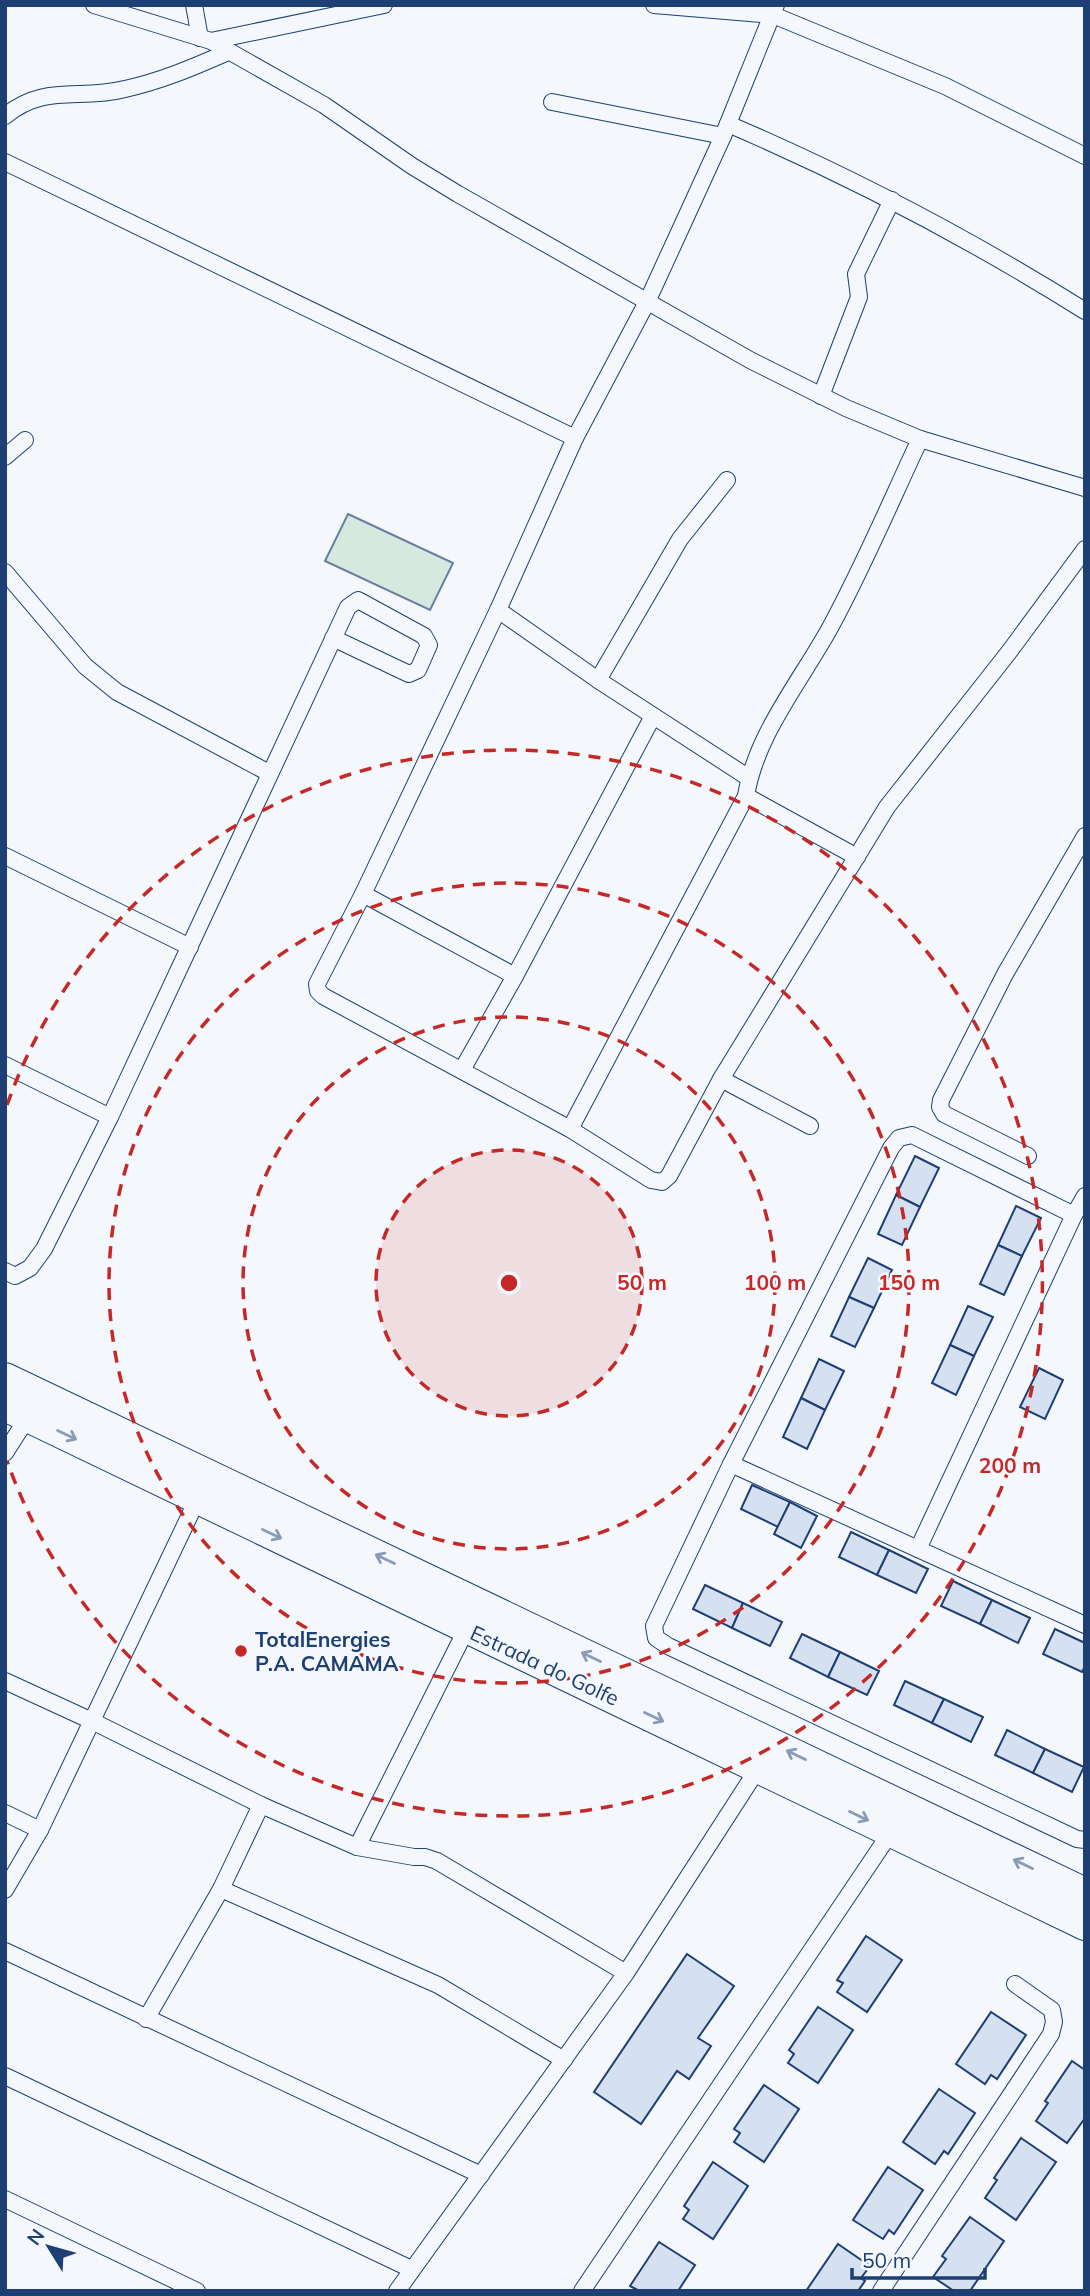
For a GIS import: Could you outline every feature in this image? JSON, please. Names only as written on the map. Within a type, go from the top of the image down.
[{"type":"highway","name":"Estrada do Golfe","points":[[5,1378],[1085,1893]]},
{"type":"highway","name":"Estrada do Golfe","points":[[17,1411],[1085,1925]]},
{"type":"street","points":[[94,5],[206,40],[324,105],[412,166],[646,302],[821,396],[920,439],[1085,488]]},
{"type":"street","points":[[194,5],[206,40]]},
{"type":"street","points":[[206,40],[384,5]]},
{"type":"street","points":[[654,5],[775,10],[946,86],[1085,156]]},
{"type":"street","points":[[775,10],[725,130],[646,302],[575,438],[498,610],[363,894],[317,984],[318,991],[570,1129],[651,1180],[662,1182],[669,1176],[721,1079],[887,807],[1009,652],[1085,549]]},
{"type":"street","points":[[5,116],[33,98],[48,95],[92,95],[126,89],[186,71],[228,52]]},
{"type":"street","points":[[552,102],[725,130],[800,155],[941,225],[1085,311]]},
{"type":"street","points":[[5,162],[575,438]]},
{"type":"street","points":[[821,396],[859,297],[856,274],[892,201]]},
{"type":"street","points":[[570,1129],[746,796],[749,778],[769,731],[848,594],[920,439]]},
{"type":"street","points":[[5,457],[25,440]]},
{"type":"street","points":[[598,680],[674,549],[727,480]]},
{"type":"street","points":[[5,572],[85,666],[117,692],[269,773]]},
{"type":"street","points":[[5,1271],[15,1276],[30,1268],[44,1249],[110,1117],[269,773],[333,638],[348,607],[358,600],[424,636],[429,645],[418,670],[409,674],[333,638]]},
{"type":"street","points":[[498,610],[598,680],[749,778]]},
{"type":"street","points":[[462,1070],[653,716]]},
{"type":"street","points":[[746,796],[857,857]]},
{"type":"street","points":[[1028,1156],[944,1114],[940,1107],[941,1100],[1005,974],[1085,836]]},
{"type":"street","points":[[5,856],[190,947]]},
{"type":"street","points":[[363,894],[515,976]]},
{"type":"street","points":[[5,1065],[110,1117]]},
{"type":"street","points":[[721,1079],[810,1126]]},
{"type":"street","points":[[1074,1215],[912,1135],[899,1138],[891,1148],[732,1464],[654,1626],[656,1638],[1077,1839],[1085,1840]]},
{"type":"street","points":[[918,1549],[1085,1196]]},
{"type":"street","points":[[5,1453],[17,1411]]},
{"type":"street","points":[[732,1464],[1085,1625]]},
{"type":"street","points":[[5,1890],[40,1830],[198,1498]]},
{"type":"street","points":[[357,1847],[467,1629]]},
{"type":"street","points":[[5,1682],[92,1721],[261,1805],[357,1847],[437,1861],[626,1973]]},
{"type":"street","points":[[397,2291],[626,1973],[759,1767]]},
{"type":"street","points":[[146,2019],[222,1889],[261,1805]]},
{"type":"street","points":[[5,1813],[40,1830]]},
{"type":"street","points":[[582,2291],[891,1832]]},
{"type":"street","points":[[222,1889],[438,1985],[564,2060]]},
{"type":"street","points":[[5,1951],[481,2175]]},
{"type":"street","points":[[881,2291],[1051,2034],[1054,2022],[1052,2010],[1015,1984]]},
{"type":"street","points":[[5,2076],[411,2269]]},
{"type":"street","points":[[5,2199],[197,2291]]},
{"type":"shaded area","points":[[348,514],[453,563],[430,610],[325,561]]},
{"type":"building","points":[[915,1156],[939,1168],[920,1207],[896,1195]]},
{"type":"building","points":[[896,1195],[920,1207],[902,1245],[878,1234]]},
{"type":"building","points":[[1016,1206],[1041,1218],[1022,1256],[998,1245]]},
{"type":"building","points":[[998,1245],[1022,1256],[1004,1295],[980,1284]]},
{"type":"building","points":[[868,1258],[892,1270],[874,1308],[849,1297]]},
{"type":"building","points":[[849,1297],[874,1308],[855,1347],[831,1336]]},
{"type":"building","points":[[968,1306],[993,1317],[974,1356],[950,1345]]},
{"type":"building","points":[[950,1345],[974,1356],[956,1395],[932,1383]]},
{"type":"building","points":[[819,1359],[844,1371],[825,1410],[801,1398]]},
{"type":"building","points":[[1039,1368],[1063,1380],[1045,1419],[1020,1407]]},
{"type":"building","points":[[801,1398],[825,1410],[807,1449],[783,1437]]},
{"type":"building","points":[[752,1485],[790,1502],[778,1527],[741,1509]]},
{"type":"building","points":[[790,1502],[817,1516],[801,1548],[774,1534]]},
{"type":"building","points":[[851,1532],[889,1550],[877,1575],[839,1557]]},
{"type":"building","points":[[889,1550],[928,1569],[916,1593],[877,1575]]},
{"type":"building","points":[[953,1581],[992,1600],[980,1624],[941,1606]]},
{"type":"building","points":[[705,1585],[743,1603],[732,1628],[693,1609]]},
{"type":"building","points":[[992,1600],[1030,1618],[1018,1643],[980,1624]]},
{"type":"building","points":[[743,1603],[782,1622],[770,1646],[732,1628]]},
{"type":"building","points":[[1055,1629],[1085,1643],[1085,1666],[1082,1672],[1043,1654]]},
{"type":"building","points":[[802,1634],[840,1652],[828,1677],[790,1658]]},
{"type":"building","points":[[840,1652],[879,1671],[867,1695],[828,1677]]},
{"type":"building","points":[[905,1681],[944,1699],[932,1723],[894,1705]]},
{"type":"building","points":[[944,1699],[983,1717],[971,1742],[932,1723]]},
{"type":"building","points":[[1007,1730],[1045,1749],[1033,1773],[995,1755]]},
{"type":"building","points":[[1045,1749],[1084,1767],[1072,1792],[1033,1773]]},
{"type":"building","points":[[866,1936],[902,1960],[867,2012],[837,1992],[843,1983],[837,1980]]},
{"type":"building","points":[[687,1954],[734,1986],[698,2038],[711,2046],[689,2079],[677,2071],[641,2124],[594,2092]]},
{"type":"building","points":[[818,2007],[853,2030],[818,2083],[788,2063],[794,2054],[789,2050]]},
{"type":"building","points":[[991,2012],[1026,2035],[997,2079],[991,2075],[985,2084],[956,2064]]},
{"type":"building","points":[[1072,2061],[1085,2070],[1085,2118],[1067,2143],[1036,2121],[1048,2103],[1045,2101]]},
{"type":"building","points":[[764,2085],[799,2109],[764,2162],[734,2142],[740,2133],[734,2129]]},
{"type":"building","points":[[939,2089],[975,2113],[948,2154],[944,2151],[935,2164],[903,2142]]},
{"type":"building","points":[[1021,2138],[1056,2162],[1016,2220],[985,2198],[997,2180],[994,2178]]},
{"type":"building","points":[[713,2162],[748,2186],[713,2239],[683,2219],[689,2210],[684,2206]]},
{"type":"building","points":[[888,2167],[923,2190],[894,2234],[889,2230],[883,2239],[853,2220]]},
{"type":"building","points":[[970,2217],[1004,2241],[970,2291],[954,2291],[933,2277],[946,2259],[942,2256]]},
{"type":"building","points":[[659,2242],[695,2265],[678,2291],[635,2291],[636,2289],[630,2286]]},
{"type":"building","points":[[838,2244],[870,2266],[861,2278],[865,2281],[858,2291],[806,2291]]},
{"type":"place","name":"TotalEnergies P.A. CAMAMA","points":[[241,1651]]}]
